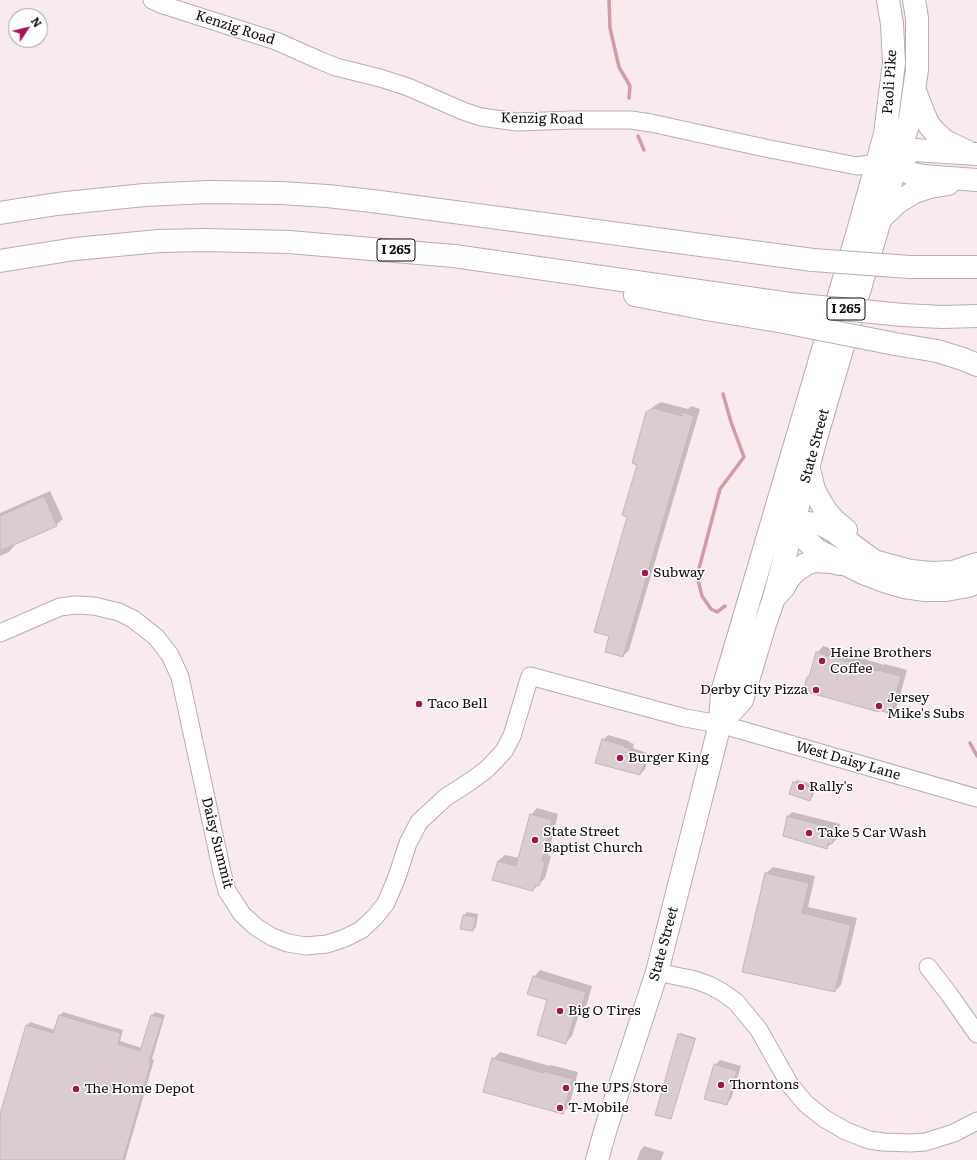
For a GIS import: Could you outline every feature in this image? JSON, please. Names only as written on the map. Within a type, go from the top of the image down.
[{"type":"main road","name":"Paoli Pike","points":[[876,163],[885,134],[894,63],[892,24],[888,0]]},
{"type":"main road","name":"Paoli Pike","points":[[898,160],[910,118],[915,91],[917,70],[917,18],[914,0]]},
{"type":"main road","points":[[915,91],[923,112],[936,133],[945,141],[956,147],[977,153]]},
{"type":"main road","points":[[876,163],[898,160],[914,150],[977,153]]},
{"type":"main road","points":[[898,160],[909,173],[971,180]]},
{"type":"main road","name":"State Street","points":[[720,724],[742,700],[774,598],[783,520],[808,469],[898,160]]},
{"type":"main road","name":"State Street","points":[[597,1160],[657,972],[720,724],[722,692],[783,520],[876,163]]},
{"type":"main road","points":[[880,219],[897,203],[914,192],[930,187],[971,180]]},
{"type":"main road","points":[[0,213],[57,204],[144,195],[208,192],[281,193],[372,201],[814,260],[910,267],[977,267]]},
{"type":"main road","name":"I 265","points":[[0,261],[40,254],[117,245],[204,240],[289,242],[416,252],[706,309],[787,313],[942,317],[977,316]]},
{"type":"main road","points":[[787,313],[895,344],[937,351],[977,365]]},
{"type":"main road","points":[[808,469],[814,490],[826,511],[835,521],[891,566]]},
{"type":"main road","points":[[783,520],[820,524],[832,530],[874,560],[911,571],[932,573],[953,572],[977,564]]},
{"type":"main road","points":[[783,520],[817,550],[863,573]]},
{"type":"main road","points":[[774,598],[797,570],[814,562],[832,562],[884,581],[904,587],[925,590],[946,590],[968,586],[977,582]]},
{"type":"street","name":"Kenzig Road","points":[[152,0],[163,5],[276,41],[336,67],[408,87],[463,111],[481,117],[517,122],[631,120],[658,124],[765,148],[857,166],[876,163]]},
{"type":"street","name":"Daisy Summit","points":[[0,633],[60,607],[75,605],[94,606],[119,612],[133,619],[156,637],[170,655],[180,678],[227,891],[242,914],[256,927],[272,937],[288,943],[306,946],[327,944],[345,938],[361,930],[375,917],[386,903],[408,843],[419,822],[446,797],[487,769],[504,751],[512,736],[530,676],[629,703]]},
{"type":"street","name":"West Daisy Lane","points":[[629,703],[685,718],[720,724],[977,798]]},
{"type":"street","points":[[928,967],[977,1034]]},
{"type":"street","points":[[657,972],[695,980],[709,985],[736,1002],[759,1030],[790,1085],[802,1099],[825,1119],[846,1131],[869,1140],[882,1142],[925,1142],[954,1133],[977,1121]]},
{"type":"building","points":[[653,408],[682,416],[683,412],[694,416],[623,657],[605,652],[609,636],[594,632],[627,517],[622,515],[637,465],[632,463],[646,412]]},
{"type":"building","points":[[44,496],[57,526],[0,551],[0,516]]},
{"type":"building","points":[[816,652],[877,671],[901,676],[891,714],[803,691],[807,677],[809,677]]},
{"type":"building","name":"Burger King","points":[[602,739],[630,748],[629,753],[646,759],[640,775],[595,763]]},
{"type":"building","name":"Rally's","points":[[793,782],[814,788],[810,801],[789,794]]},
{"type":"building","name":"State Street Baptist Church","points":[[530,814],[552,820],[542,861],[545,862],[539,886],[535,885],[533,891],[492,880],[498,861],[516,866]]},
{"type":"building","name":"Take 5 Car Wash","points":[[787,816],[836,829],[832,844],[828,843],[827,849],[783,836]]},
{"type":"building","points":[[765,873],[809,883],[802,913],[851,925],[835,992],[742,972]]},
{"type":"building","points":[[463,915],[476,917],[473,931],[460,929]]},
{"type":"building","name":"Big O Tires","points":[[533,976],[586,992],[580,1012],[576,1011],[566,1044],[537,1035],[547,1000],[527,994]]},
{"type":"building","name":"The Home Depot","points":[[59,1015],[121,1033],[118,1044],[140,1051],[151,1015],[163,1018],[149,1062],[151,1063],[123,1160],[0,1160],[0,1114],[26,1025],[53,1033]]},
{"type":"building","points":[[678,1034],[695,1039],[671,1119],[655,1115]]},
{"type":"building","points":[[492,1058],[543,1073],[544,1071],[572,1079],[563,1114],[483,1092]]},
{"type":"building","name":"Thorntons","points":[[714,1064],[737,1071],[727,1105],[704,1099]]},
{"type":"waterway","points":[[609,0],[610,28],[619,67],[630,86],[629,98]]},
{"type":"waterway","points":[[638,136],[644,150]]},
{"type":"waterway","points":[[723,394],[731,422],[744,457],[720,489],[697,576],[702,596],[711,609],[717,612],[725,606]]},
{"type":"waterway","points":[[970,743],[977,756]]},
{"type":"place","name":"Subway","points":[[645,573]]},
{"type":"place","name":"Heine Brothers Coffee","points":[[822,661]]},
{"type":"place","name":"Derby City Pizza","points":[[816,690]]},
{"type":"place","name":"Taco Bell","points":[[419,704]]},
{"type":"place","name":"Jersey Mike's Subs","points":[[879,706]]},
{"type":"place","name":"Burger King","points":[[620,758]]},
{"type":"place","name":"Rally's","points":[[801,787]]},
{"type":"place","name":"Take 5 Car Wash","points":[[809,833]]},
{"type":"place","name":"State Street Baptist Church","points":[[535,840]]},
{"type":"place","name":"Big O Tires","points":[[560,1011]]},
{"type":"place","name":"Thorntons","points":[[721,1085]]},
{"type":"place","name":"The UPS Store","points":[[566,1088]]},
{"type":"place","name":"The Home Depot","points":[[76,1089]]},
{"type":"place","name":"T-Mobile","points":[[560,1108]]}]
